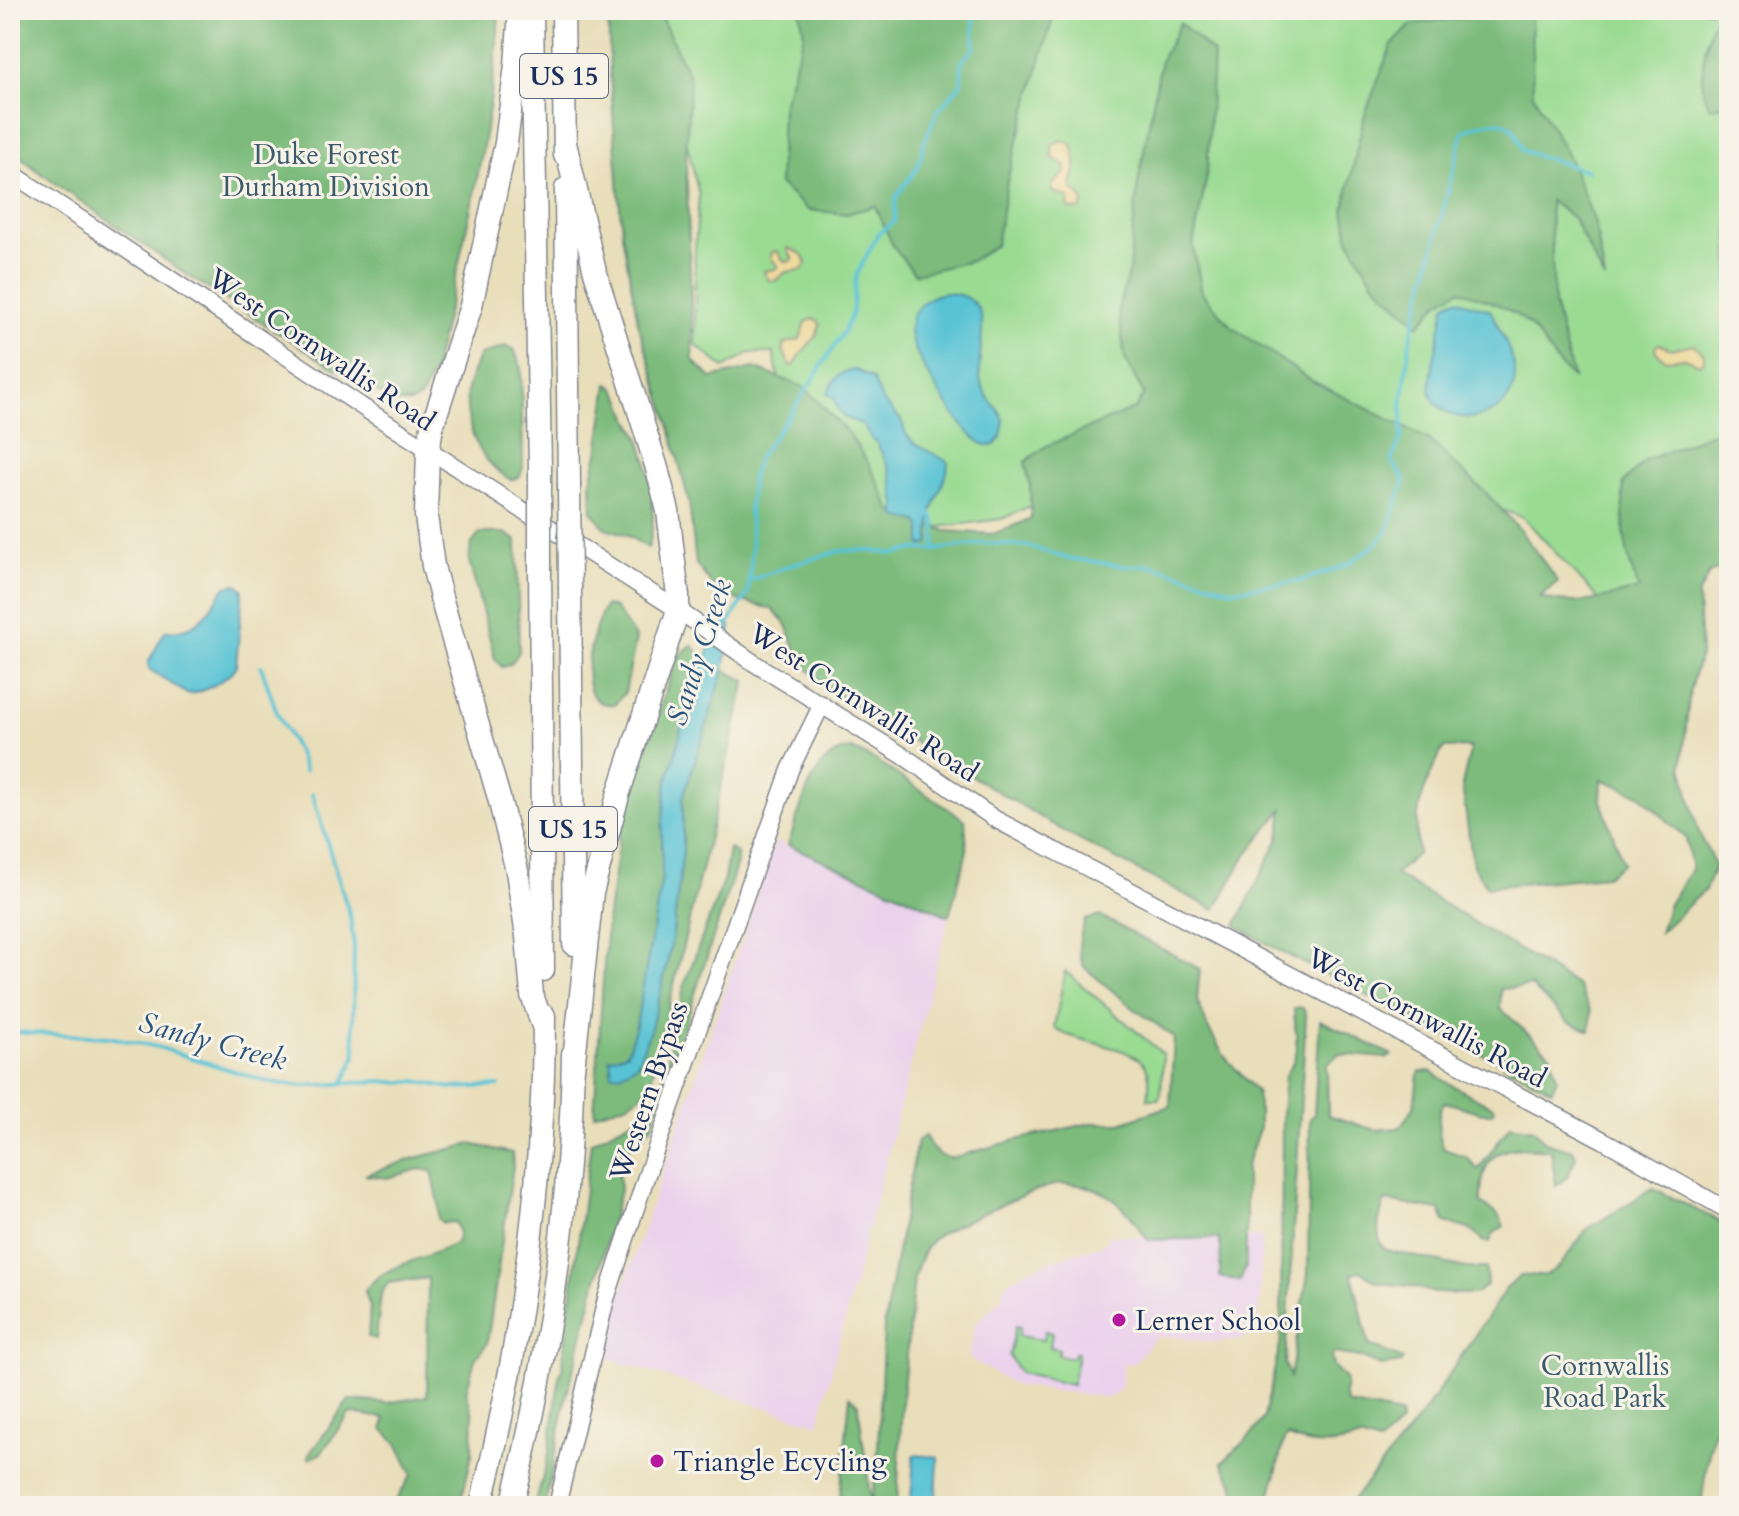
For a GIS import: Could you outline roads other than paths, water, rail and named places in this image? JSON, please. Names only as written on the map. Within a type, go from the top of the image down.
[{"type":"highway","points":[[520,10],[511,107],[491,219],[471,306],[432,427],[428,450],[426,516],[433,566],[506,825],[523,904],[532,995],[544,1029]]},
{"type":"highway","name":"US 15","points":[[481,1506],[514,1353],[525,1277],[540,1114],[544,1029],[540,468],[532,10]]},
{"type":"highway","name":"US 15","points":[[512,1506],[533,1415],[555,1280],[573,1069],[563,10]]},
{"type":"highway","points":[[565,143],[595,272],[668,511],[678,596],[678,610],[619,792],[592,893],[573,1069]]},
{"type":"street","name":"West Cornwallis Road","points":[[10,172],[428,450],[995,819],[1571,1123],[1729,1211]]},
{"type":"street","name":"Western Bypass","points":[[557,1506],[606,1299],[645,1180],[790,770],[822,704]]},
{"type":"water","points":[[944,293],[963,296],[974,303],[980,314],[981,383],[985,394],[1004,420],[1001,437],[995,445],[980,442],[959,421],[927,373],[913,342],[910,331],[912,317],[925,301]]},
{"type":"water","points":[[1456,299],[1490,310],[1506,342],[1514,368],[1511,392],[1503,405],[1476,417],[1447,413],[1436,404],[1430,391],[1445,305]]},
{"type":"water","points":[[856,370],[873,379],[882,400],[901,420],[907,436],[914,443],[948,462],[932,511],[929,544],[921,546],[918,522],[896,517],[890,470],[876,441],[862,424],[843,417],[835,398],[827,394],[838,377]]},
{"type":"water","points":[[237,584],[243,589],[236,666],[227,676],[208,688],[187,694],[149,669],[148,663],[165,631],[195,624],[226,586]]},
{"type":"water","points":[[723,618],[731,626],[724,670],[683,798],[683,850],[672,940],[661,991],[637,1064],[620,1074],[612,1074],[610,1058],[627,1053],[636,1026],[662,878],[667,782],[686,704]]},
{"type":"water","points":[[914,1455],[938,1457],[936,1501],[911,1500]]},
{"type":"waterway","name":"Sandy Creek","points":[[727,625],[748,593],[752,551],[749,510],[752,477],[758,458],[844,331],[852,313],[856,276],[878,234],[894,222],[896,197],[918,167],[937,112],[961,84],[962,61],[974,48],[974,10]]},
{"type":"waterway","points":[[749,581],[840,551],[895,554],[915,549],[935,550],[984,543],[1027,546],[1067,558],[1124,566],[1150,565],[1232,590],[1300,581],[1347,565],[1387,532],[1405,480],[1391,461],[1402,436],[1402,405],[1410,341],[1463,132],[1501,122],[1514,130],[1523,151],[1588,171]]},
{"type":"waterway","points":[[930,512],[935,526],[935,550]]},
{"type":"waterway","points":[[261,666],[277,713],[305,771]]},
{"type":"waterway","points":[[312,794],[350,916],[354,947],[353,1028],[356,1055],[344,1082]]},
{"type":"waterway","name":"Sandy Creek","points":[[10,1032],[109,1037],[158,1047],[268,1082],[303,1086],[382,1081],[416,1081],[452,1088],[499,1086]]},
{"type":"place","name":"Lerner School","points":[[1119,1320]]},
{"type":"place","name":"Triangle Ecycling","points":[[657,1461]]},
{"type":"park label","name":"Duke Forest Durham Division","points":[[326,170]]},
{"type":"park label","name":"Cornwallis Road Park","points":[[1605,1381]]}]
